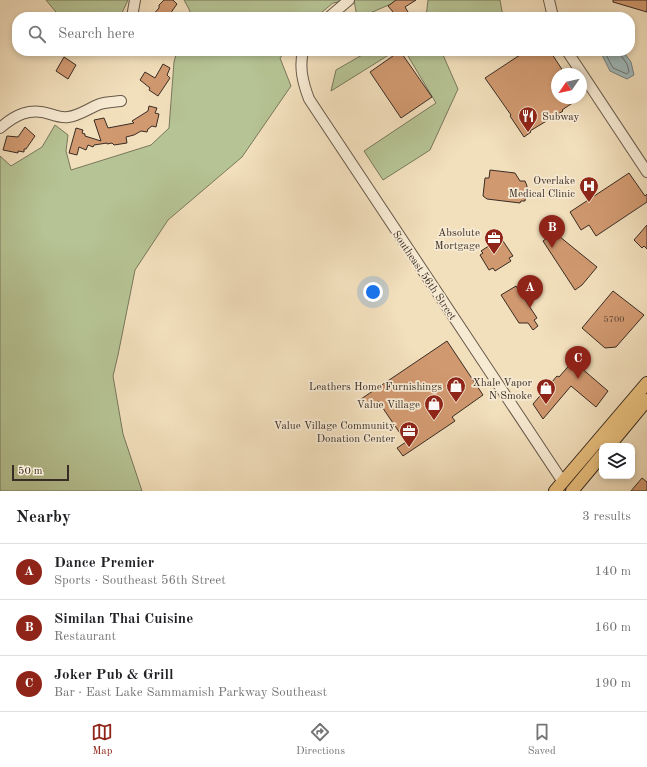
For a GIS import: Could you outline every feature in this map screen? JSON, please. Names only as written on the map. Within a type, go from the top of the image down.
[{"type":"main road","points":[[562,488],[647,382]]},
{"type":"main road","points":[[611,443],[647,400]]},
{"type":"main road","points":[[572,491],[599,459]]},
{"type":"street","points":[[133,12],[135,0]]},
{"type":"street","points":[[335,12],[349,0]]},
{"type":"street","points":[[549,0],[552,12]]},
{"type":"street","name":"Southeast 56th Street","points":[[303,56],[302,71],[305,89],[309,98],[562,488]]},
{"type":"street","points":[[570,56],[647,172]]},
{"type":"street","points":[[0,128],[18,115],[27,112],[42,111],[67,118],[106,102],[121,100]]},
{"type":"green space","points":[[46,0],[128,0],[122,12],[56,12]]},
{"type":"green space","points":[[184,0],[350,0],[333,3],[322,12],[190,11]]},
{"type":"green space","points":[[354,0],[400,0],[372,12],[356,12]]},
{"type":"green space","points":[[428,0],[500,0],[502,12],[427,12]]},
{"type":"green space","points":[[176,56],[282,56],[280,58],[291,86],[242,157],[168,220],[135,270],[113,376],[123,434],[142,491],[0,491],[0,156],[11,166],[42,147],[55,125],[68,135],[66,151],[71,170],[151,145],[169,128]]},
{"type":"green space","points":[[360,56],[387,56],[331,91],[336,70]]},
{"type":"green space","points":[[408,56],[443,56],[458,89],[430,150],[383,180],[364,151],[436,103]]},
{"type":"water","points":[[602,56],[627,56],[631,62],[634,75],[627,79],[610,71]]},
{"type":"building","points":[[164,0],[173,0],[177,4],[171,12],[155,12],[159,8],[159,5]]},
{"type":"building","points":[[396,0],[416,0],[405,7],[408,12],[393,12],[388,6]]},
{"type":"building","points":[[613,0],[647,0],[647,12],[613,2]]},
{"type":"building","points":[[393,56],[403,56],[432,97],[401,118],[370,72]]},
{"type":"building","points":[[518,56],[553,56],[561,68],[551,68],[551,104],[571,104],[562,110],[563,111],[530,131],[531,132],[524,137],[510,116],[511,115],[485,78]]},
{"type":"building","points":[[64,57],[76,65],[68,79],[56,71]]},
{"type":"building","points":[[163,64],[170,68],[167,75],[170,78],[158,96],[149,90],[150,88],[140,80],[145,72],[155,78]]},
{"type":"building","points":[[149,106],[157,108],[155,113],[159,114],[156,127],[152,126],[147,132],[141,131],[126,137],[127,143],[114,145],[112,143],[107,143],[94,145],[93,147],[88,145],[86,150],[79,147],[77,155],[69,153],[76,128],[83,130],[82,133],[85,134],[85,136],[101,141],[94,120],[104,118],[108,128],[134,123],[132,121],[148,111]]},
{"type":"building","points":[[25,127],[35,136],[26,149],[24,149],[24,152],[18,151],[18,153],[3,150],[7,136],[18,137]]},
{"type":"building","points":[[490,170],[515,173],[520,181],[525,181],[527,186],[525,201],[521,201],[520,203],[487,199],[483,196],[485,178],[489,178]]},
{"type":"building","points":[[629,173],[645,196],[647,194],[647,202],[596,236],[589,225],[581,230],[570,212]]},
{"type":"building","points":[[647,225],[647,249],[644,246],[642,248],[634,240]]},
{"type":"building","points":[[549,228],[597,267],[582,285],[575,290],[543,241],[547,238],[543,232]]},
{"type":"building","points":[[498,240],[500,243],[503,241],[513,256],[509,258],[511,261],[495,271],[493,268],[489,270],[480,255],[483,253],[481,251]]},
{"type":"building","points":[[516,286],[537,318],[534,320],[538,326],[533,330],[528,323],[519,323],[501,295]]},
{"type":"building","points":[[613,291],[644,315],[616,347],[605,348],[582,328]]},
{"type":"building","points":[[447,341],[483,395],[452,417],[455,421],[403,456],[397,448],[406,442],[378,401],[367,408],[361,399]]},
{"type":"building","points":[[573,361],[608,391],[596,407],[571,386],[543,419],[533,404],[557,376],[559,377]]},
{"type":"building","points":[[642,478],[647,482],[647,491],[631,491]]},
{"type":"place","name":"Subway","points":[[528,133]]},
{"type":"place","name":"Overlake Medical Clinic","points":[[589,203]]},
{"type":"place","name":"Similan Thai Cuisine","points":[[552,248]]},
{"type":"place","name":"Absolute Mortgage","points":[[494,255]]},
{"type":"place","name":"Dance Premier","points":[[530,308]]},
{"type":"place","name":"Joker Pub & Grill","points":[[578,379]]},
{"type":"place","name":"Leathers Home Furnishings","points":[[456,403]]},
{"type":"place","name":"Xhale Vapor N Smoke","points":[[546,405]]},
{"type":"place","name":"Value Village","points":[[434,421]]},
{"type":"place","name":"Value Village Community Donation Center","points":[[409,448]]}]
